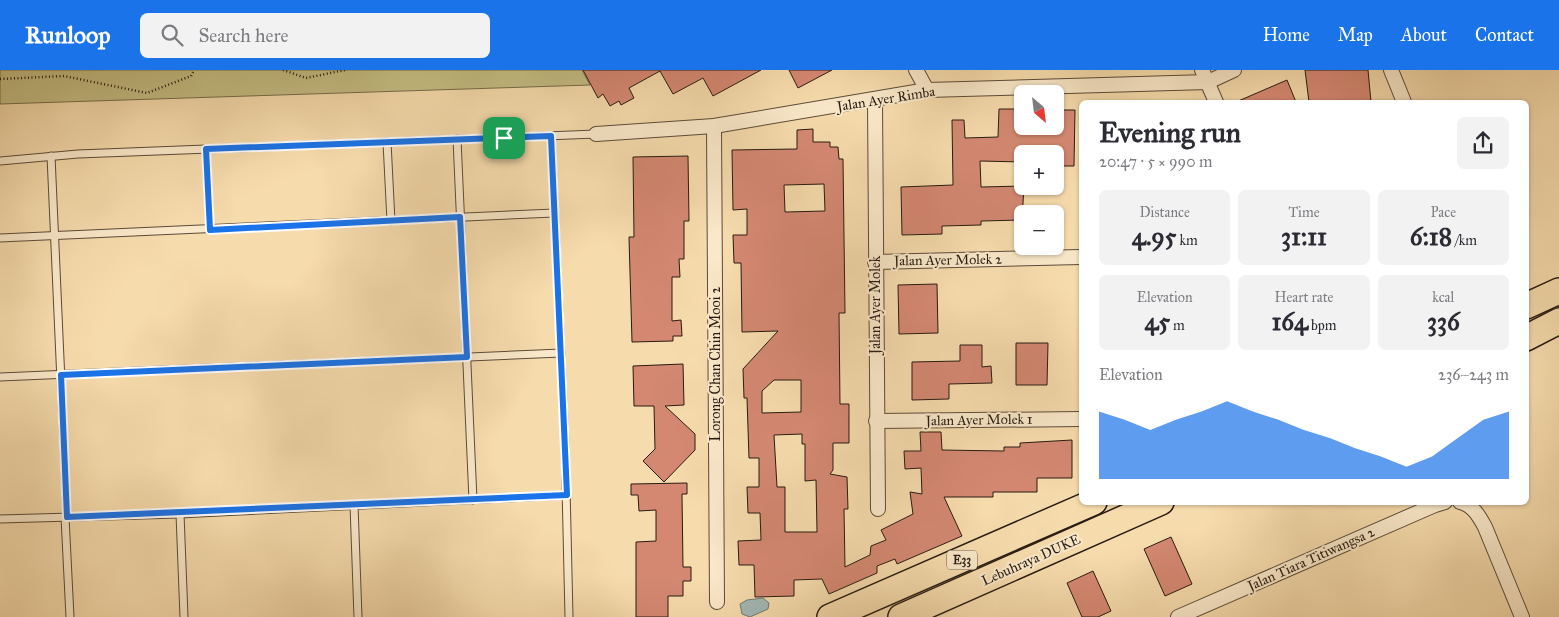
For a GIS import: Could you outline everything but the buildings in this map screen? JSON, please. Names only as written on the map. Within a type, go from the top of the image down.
[{"type":"highway","points":[[1529,305],[1559,290]]},
{"type":"highway","points":[[1529,336],[1559,321]]},
{"type":"highway","points":[[1529,345],[1559,335]]},
{"type":"highway","name":"Lebuhraya DUKE","points":[[830,617],[1087,505]]},
{"type":"highway","name":"Lebuhraya DUKE","points":[[901,617],[1154,505]]},
{"type":"street","points":[[916,70],[927,90]]},
{"type":"street","points":[[1215,100],[1205,76],[1234,70]]},
{"type":"street","points":[[1391,70],[1403,100]]},
{"type":"street","name":"Jalan Ayer Rimba","points":[[596,134],[714,126],[874,101],[927,90],[1205,76]]},
{"type":"street","name":"Jalan Ayer Molek","points":[[874,101],[878,509]]},
{"type":"street","name":"Lorong Chan Chin Mooi 2","points":[[714,126],[716,602]]},
{"type":"street","name":"Jalan Ayer Molek 2","points":[[875,262],[1079,257]]},
{"type":"street","name":"Jalan Ayer Molek 1","points":[[876,421],[1079,419]]},
{"type":"street","name":"Jalan Tiara Titiwangsa 2","points":[[1178,617],[1435,505]]},
{"type":"street","points":[[1467,505],[1478,513],[1485,527],[1522,617]]},
{"type":"lane","points":[[0,161],[51,156],[596,134]]},
{"type":"lane","points":[[551,136],[567,495],[569,617]]},
{"type":"lane","points":[[457,139],[473,500]]},
{"type":"lane","points":[[388,142],[391,221]]},
{"type":"lane","points":[[206,149],[210,230]]},
{"type":"lane","points":[[51,156],[70,617]]},
{"type":"lane","points":[[0,238],[554,213]]},
{"type":"lane","points":[[0,377],[561,353]]},
{"type":"lane","points":[[0,519],[180,514],[567,495]]},
{"type":"lane","points":[[354,505],[358,617]]},
{"type":"lane","points":[[180,514],[184,617]]},
{"type":"path","points":[[0,78],[64,76],[147,93],[191,76],[194,70]]},
{"type":"path","points":[[284,70],[306,78],[345,70]]},
{"type":"shaded area","points":[[0,70],[582,70],[590,85],[0,104]]},
{"type":"water","points":[[763,598],[769,603],[768,609],[750,617],[742,614],[740,604],[747,600]]},
{"type":"route","points":[[551,136],[567,495],[180,514],[67,517],[61,375],[467,357],[460,217],[210,230],[206,149],[504,138],[551,136]]}]
